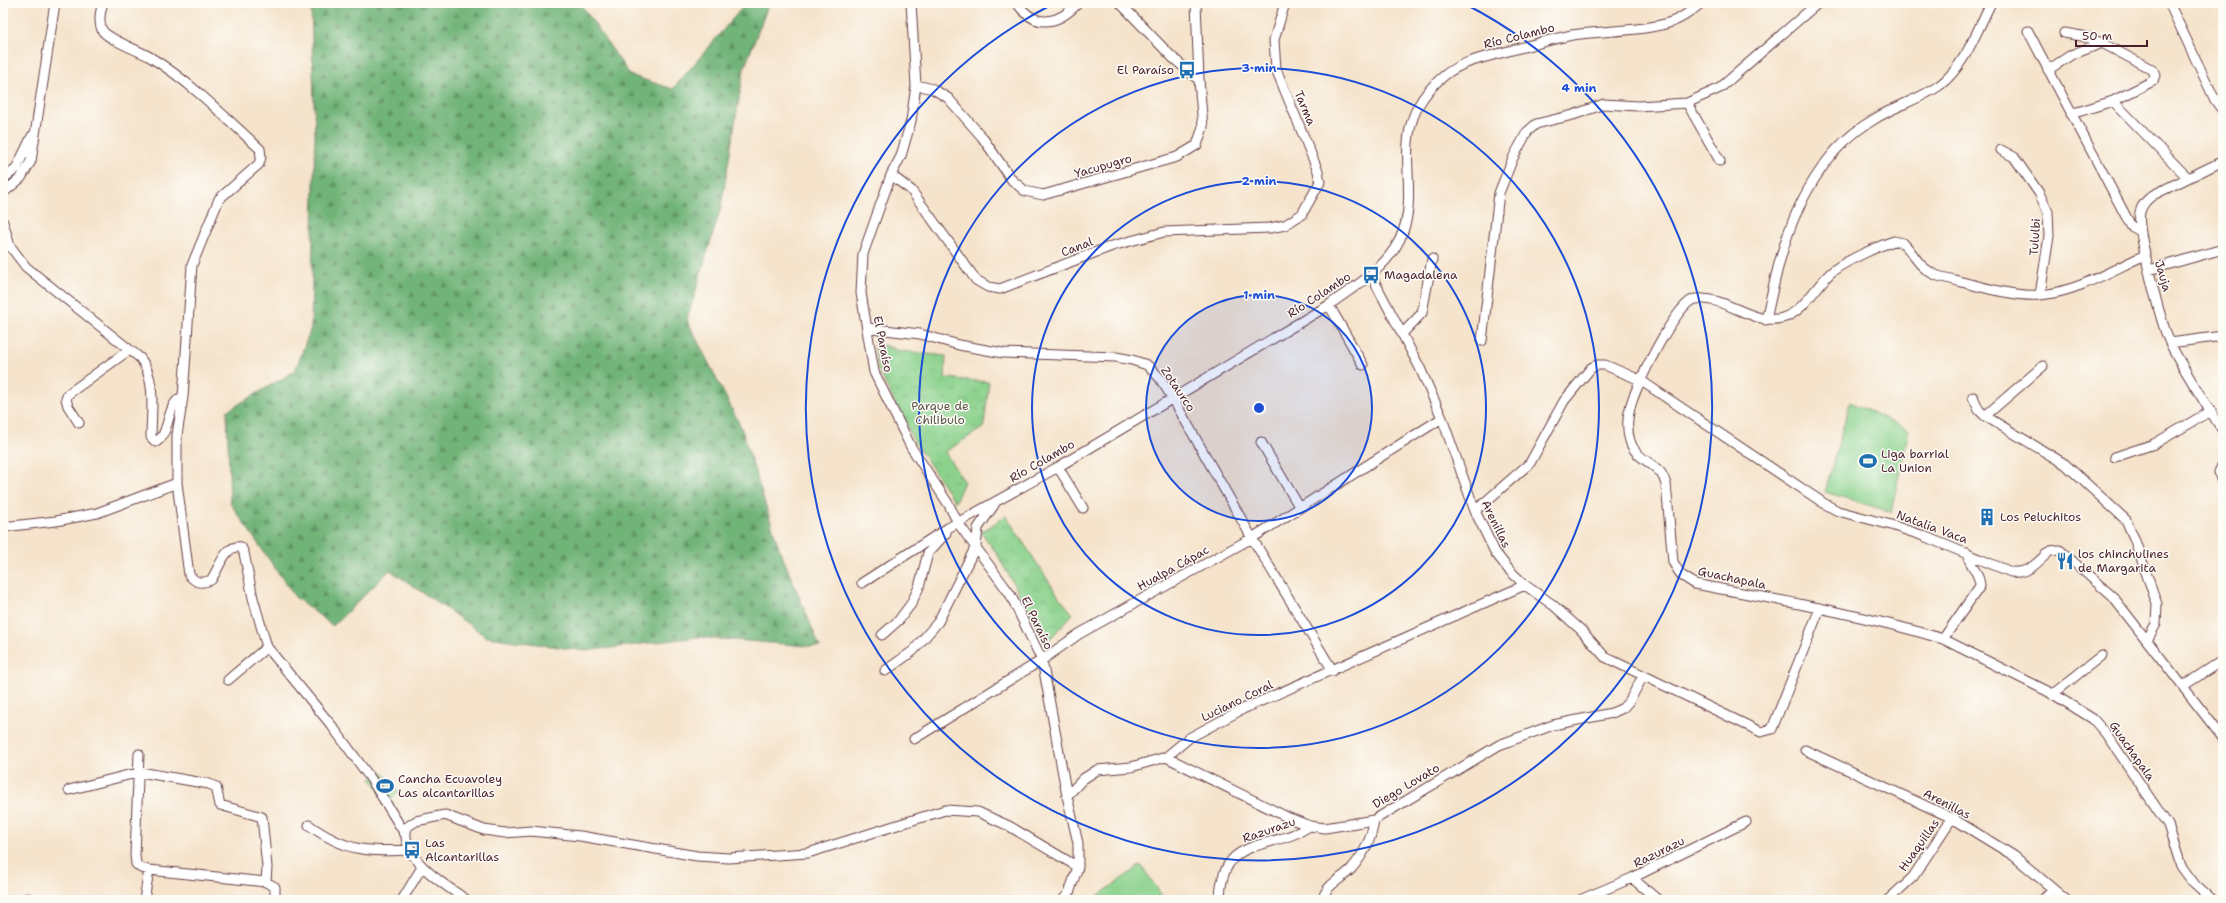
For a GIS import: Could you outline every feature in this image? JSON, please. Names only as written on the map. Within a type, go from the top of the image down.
[{"type":"street","points":[[3,193],[21,178],[31,161],[55,3]]},
{"type":"street","points":[[103,3],[100,21],[103,31],[182,78],[260,149],[262,156],[259,164],[219,199],[192,265],[183,397],[176,435],[177,483],[189,575],[194,580],[202,583],[211,580],[229,548],[235,546],[241,547],[244,553],[253,598],[267,647],[332,726],[371,779],[405,834],[422,867],[434,878],[466,900]]},
{"type":"street","name":"El Paraíso","points":[[911,3],[916,85],[911,121],[901,156],[890,175],[863,254],[861,293],[874,372],[910,448],[949,505],[958,523],[1010,594],[1042,660],[1067,796]]},
{"type":"street","points":[[1017,3],[1025,14],[1042,22],[1058,19],[1070,12],[1078,3]]},
{"type":"street","points":[[1120,3],[1172,57],[1199,80]]},
{"type":"street","name":"Yacupugro","points":[[916,85],[933,89],[948,98],[982,137],[1012,180],[1025,191],[1043,195],[1177,157],[1197,145],[1203,127],[1199,80],[1196,3]]},
{"type":"street","name":"Tarma","points":[[1285,3],[1278,20],[1274,40],[1276,69],[1318,171],[1320,182],[1312,196]]},
{"type":"street","name":"Río Colambo","points":[[862,583],[948,528],[1058,467],[1172,397],[1329,305],[1371,275],[1395,249],[1404,230],[1408,208],[1407,145],[1410,126],[1422,100],[1445,74],[1473,60],[1572,35],[1674,21],[1701,3]]},
{"type":"street","points":[[1482,342],[1499,193],[1513,158],[1527,132],[1536,124],[1573,115],[1604,104],[1638,106],[1687,103],[1720,88],[1818,3]]},
{"type":"street","points":[[1991,3],[1960,63],[1941,84],[1918,99],[1872,120],[1836,150],[1803,195],[1779,258],[1766,320],[1781,319],[1795,312],[1821,282],[1835,269],[1894,241],[1903,243],[1918,264],[1926,271],[1938,276],[2024,295],[2040,295],[2087,282],[2145,255]]},
{"type":"street","points":[[2169,3],[2219,98],[2223,111]]},
{"type":"street","points":[[2028,31],[2131,226],[2140,231]]},
{"type":"street","points":[[2064,33],[2082,36],[2102,43],[2153,70],[2155,75],[2153,81],[2113,101],[2071,114]]},
{"type":"street","points":[[2048,70],[2071,55],[2102,43]]},
{"type":"street","points":[[2113,101],[2187,177]]},
{"type":"street","points":[[1687,103],[1720,161]]},
{"type":"street","points":[[3,179],[16,169],[36,128]]},
{"type":"street","name":"Tululbi","points":[[2001,150],[2014,157],[2039,193],[2048,212],[2049,236],[2040,295]]},
{"type":"street","name":"Jauja","points":[[2223,162],[2187,177],[2152,195],[2144,202],[2140,213],[2140,231],[2145,255],[2170,343],[2216,415],[2223,431]]},
{"type":"street","name":"Canal","points":[[890,175],[911,190],[976,280],[988,287],[1000,289],[1112,246],[1164,232],[1270,228],[1284,225],[1302,214],[1312,196]]},
{"type":"street","points":[[3,222],[10,246],[26,267],[140,358],[146,365],[151,385],[151,437],[153,441],[156,442],[162,437],[176,401],[183,397]]},
{"type":"street","points":[[2149,270],[2223,249]]},
{"type":"street","points":[[1402,334],[1422,313],[1432,259]]},
{"type":"street","name":"Arenillas","points":[[1371,275],[1402,334],[1442,418],[1475,511],[1495,552],[1509,570],[1525,586],[1559,610],[1581,630],[1605,657],[1761,732],[1772,729],[1820,608]]},
{"type":"street","name":"Guachapala","points":[[1766,320],[1713,300],[1694,299],[1684,304],[1675,315],[1640,380],[1630,408],[1628,425],[1630,442],[1638,456],[1661,473],[1666,484],[1673,562],[1681,575],[1695,584],[1820,608],[1897,625],[1943,640],[2053,694],[2093,719],[2107,734],[2168,825],[2181,866],[2195,885],[2212,900]]},
{"type":"street","points":[[1329,305],[1363,365]]},
{"type":"street","name":"Zotaurco","points":[[867,328],[920,334],[959,345],[1003,353],[1116,357],[1147,365],[1158,377],[1172,397],[1252,538],[1333,671]]},
{"type":"street","points":[[2170,343],[2223,336]]},
{"type":"street","points":[[79,423],[68,406],[66,399],[68,394],[129,350]]},
{"type":"street","name":"Natalia Vaca","points":[[1475,511],[1530,464],[1564,400],[1591,368],[1597,365],[1605,365],[1640,380],[1825,504],[1838,511],[1891,525],[2018,572],[2030,569],[2050,550],[2060,550],[2113,597],[2223,738]]},
{"type":"street","points":[[1985,416],[2043,366]]},
{"type":"street","points":[[1973,397],[1979,410],[1985,416],[2065,464],[2126,520],[2134,538],[2157,604],[2156,624],[2147,640]]},
{"type":"street","points":[[2116,457],[2154,444],[2216,415]]},
{"type":"street","name":"Hualpa Cápac","points":[[914,739],[1042,660],[1079,634],[1252,538],[1442,418]]},
{"type":"street","points":[[1261,442],[1300,508]]},
{"type":"street","points":[[2223,464],[2220,467],[2219,477],[2223,486]]},
{"type":"street","points":[[1058,467],[1082,508]]},
{"type":"street","points":[[3,527],[56,521],[97,513],[177,483]]},
{"type":"street","points":[[885,671],[913,651],[938,622],[976,546],[978,528],[997,501]]},
{"type":"street","points":[[882,635],[899,620],[911,604],[919,587],[928,553],[946,536],[948,528]]},
{"type":"street","points":[[1943,640],[1980,586],[1980,580],[1968,559],[1967,553]]},
{"type":"street","name":"Luciano Coral","points":[[1067,796],[1083,779],[1097,770],[1131,767],[1166,757],[1189,738],[1243,709],[1525,586]]},
{"type":"street","points":[[228,680],[267,647]]},
{"type":"street","points":[[2053,694],[2102,655]]},
{"type":"street","points":[[2183,686],[2223,660]]},
{"type":"street","name":"Diego Lovato","points":[[1166,757],[1289,818],[1310,826],[1325,828],[1374,820],[1499,745],[1553,725],[1612,713],[1623,708],[1630,700],[1643,676]]},
{"type":"street","name":"Arenillas","points":[[1805,750],[1952,818],[2014,856],[2066,900]]},
{"type":"street","points":[[140,754],[135,855],[136,864],[141,868],[149,870],[266,882],[275,887],[275,900]]},
{"type":"street","points":[[69,790],[140,772],[216,786],[220,805],[262,817],[266,852],[266,882]]},
{"type":"street","points":[[1067,796],[1078,843],[1078,867],[1069,898]]},
{"type":"street","points":[[405,834],[407,827],[416,821],[445,815],[484,830],[505,833],[531,830],[580,836],[697,856],[729,858],[808,853],[945,810],[978,812],[1009,826],[1078,867]]},
{"type":"street","name":"Huaquillas","points":[[1888,900],[1913,877],[1952,818]]},
{"type":"street","points":[[1323,900],[1327,889],[1352,869],[1364,851],[1373,832],[1374,820]]},
{"type":"street","name":"Razurazu","points":[[1580,900],[1632,878],[1746,822]]},
{"type":"street","points":[[309,825],[329,838],[357,850],[372,852],[412,850]]},
{"type":"street","name":"Razurazu","points":[[1220,900],[1222,880],[1228,864],[1238,854],[1253,846],[1301,833],[1310,826]]},
{"type":"street","points":[[402,900],[422,867]]},
{"type":"street","points":[[144,900],[149,870]]},
{"type":"street","points":[[1632,878],[1658,900]]},
{"type":"street","points":[[2043,900],[2052,889]]},
{"type":"street","points":[[25,900],[27,898],[36,900]]},
{"type":"green space","points":[[317,3],[580,3],[630,75],[673,89],[746,3],[769,3],[744,69],[721,207],[687,320],[741,427],[779,548],[820,647],[698,637],[586,651],[487,637],[390,570],[333,626],[295,597],[230,503],[227,411],[295,371],[311,328],[315,136],[311,8]]},
{"type":"green space","name":"Parque de Chilibulo","points":[[874,342],[900,351],[946,356],[945,378],[989,382],[984,427],[945,452],[964,482],[955,502],[914,441],[878,369]]},
{"type":"green space","name":"Liga barrial La Union","points":[[1850,402],[1909,430],[1891,512],[1825,492]]},
{"type":"green space","points":[[1006,516],[1059,597],[1073,614],[1046,643],[997,554],[981,532]]},
{"type":"green space","name":"Cancha Ecuavoley Las alcantarillas","points":[[381,771],[399,792],[388,802],[371,779]]},
{"type":"green space","points":[[1141,865],[1165,900],[1092,900]]},
{"type":"place","name":"El Paraíso","points":[[1187,70]]},
{"type":"place","name":"Magadalena","points":[[1371,275]]},
{"type":"place","name":"Liga barrial La Union","points":[[1868,461]]},
{"type":"place","name":"Los Peluchitos","points":[[1987,517]]},
{"type":"place","name":"los chinchulines de Margarita","points":[[2065,561]]},
{"type":"place","name":"Cancha Ecuavoley Las alcantarillas","points":[[385,786]]},
{"type":"place","name":"Las Alcantarillas","points":[[412,850]]}]
